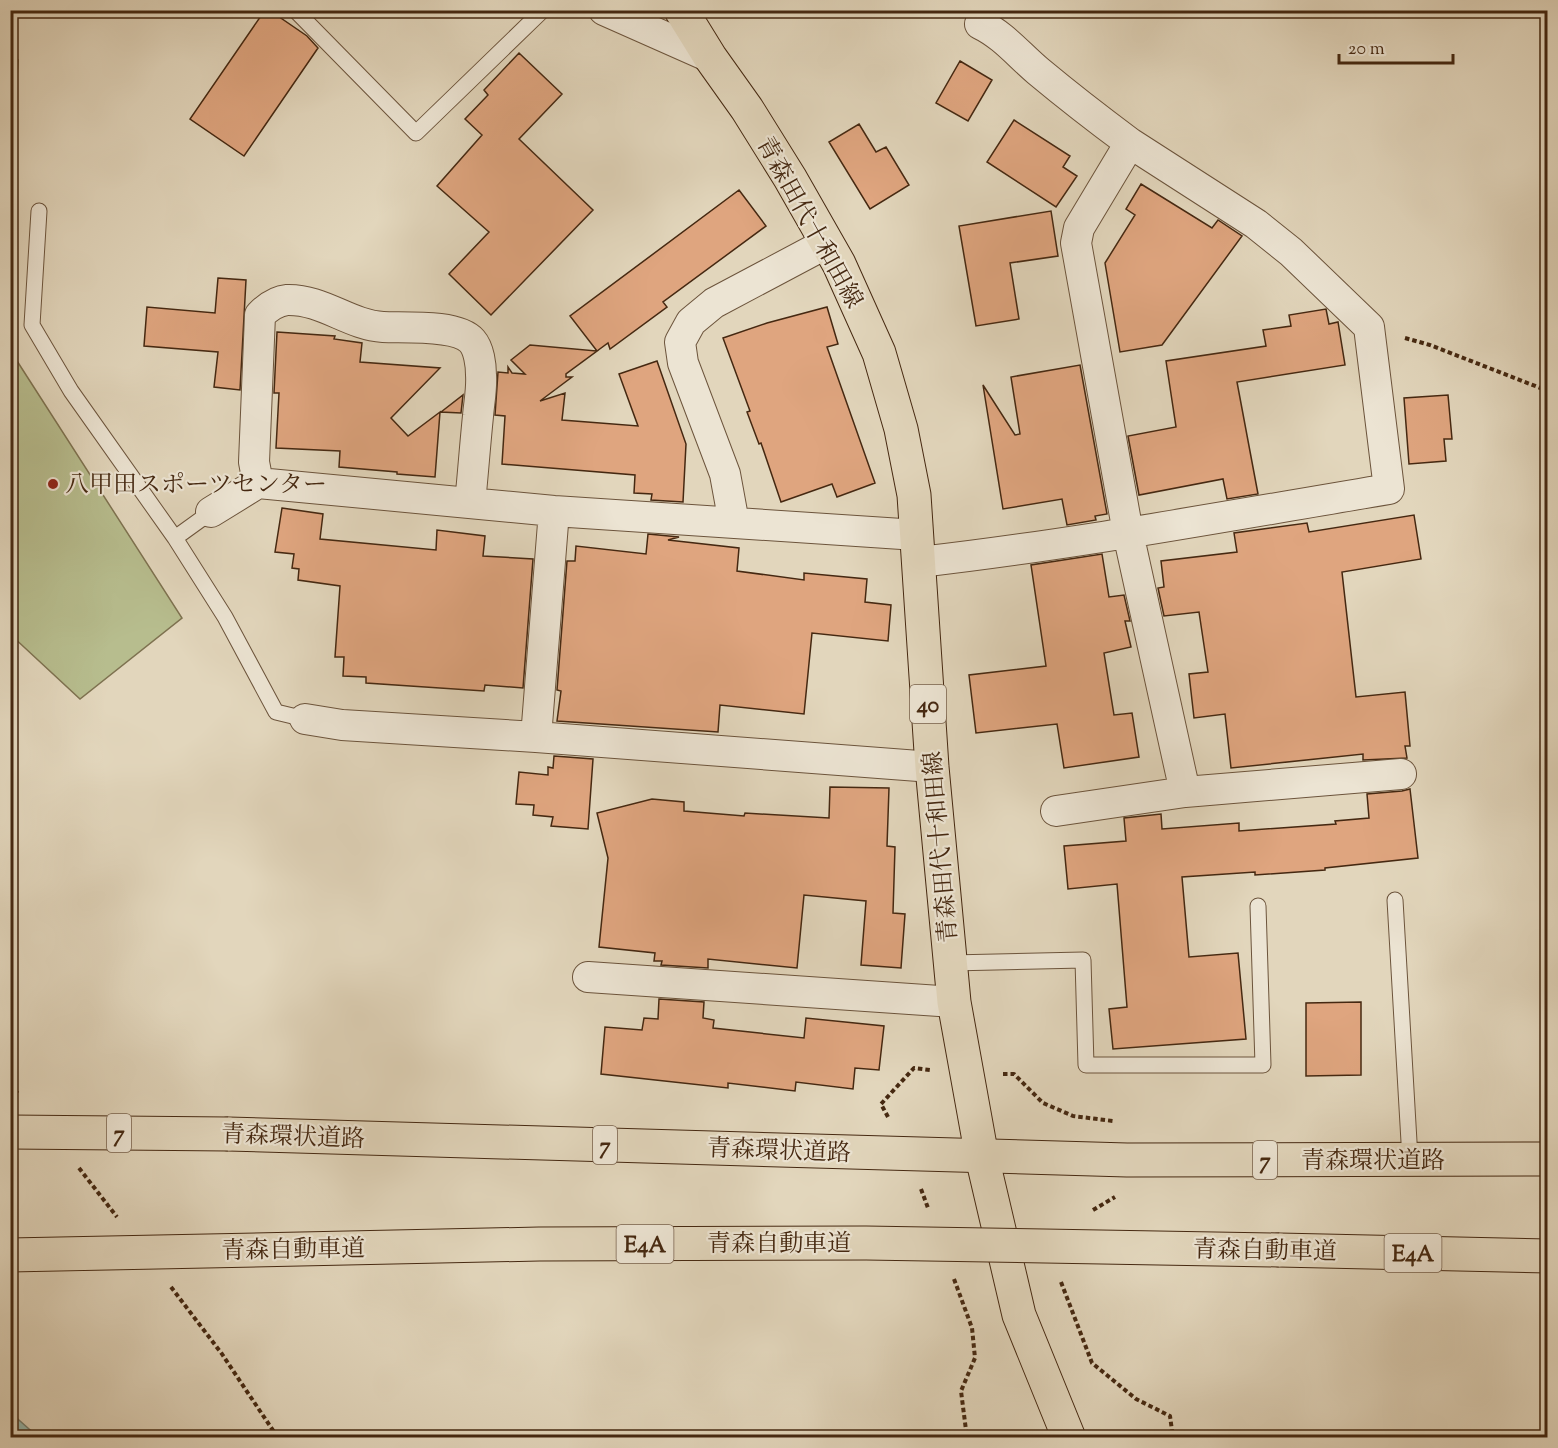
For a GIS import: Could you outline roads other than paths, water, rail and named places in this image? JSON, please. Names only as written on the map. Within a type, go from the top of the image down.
[{"type":"main road","name":"青森田代十和田線","points":[[681,10],[790,178],[839,264],[879,353],[901,429],[914,495],[919,548],[932,767],[954,1002],[982,1157],[1019,1315],[1070,1437]]},
{"type":"main road","name":"青森環状道路","points":[[10,1132],[228,1134],[1127,1160],[1548,1159]]},
{"type":"main road","name":"青森自動車道","points":[[10,1255],[539,1244],[854,1243],[1548,1256]]},
{"type":"street","points":[[604,10],[710,57]]},
{"type":"street","points":[[211,512],[258,483],[554,511],[734,523],[919,548],[1003,552],[1389,489],[1369,327],[1291,252],[1256,224],[1130,143],[1065,93],[1010,44],[991,29],[980,24]]},
{"type":"street","points":[[1130,143],[1078,228],[1076,243],[1128,533],[1185,792]]},
{"type":"street","points":[[734,523],[725,474],[683,363],[680,342],[691,322],[714,303],[827,243]]},
{"type":"street","points":[[258,483],[254,462],[260,315],[269,306],[285,300],[306,301],[362,324],[453,331],[471,340],[478,355],[482,376],[470,503]]},
{"type":"street","points":[[536,737],[554,511]]},
{"type":"street","points":[[305,719],[342,725],[536,737],[932,767]]},
{"type":"street","points":[[1056,811],[1185,792],[1401,774]]},
{"type":"street","points":[[588,977],[954,1002]]},
{"type":"lane","points":[[295,10],[416,133],[543,10]]},
{"type":"lane","points":[[39,211],[32,325],[72,391],[175,538],[225,617],[276,712],[305,719]]},
{"type":"lane","points":[[175,538],[211,512]]},
{"type":"lane","points":[[1395,900],[1410,1159]]},
{"type":"lane","points":[[951,963],[1083,960],[1086,1065],[1263,1065],[1258,906]]},
{"type":"water","points":[[11,1413],[38,1437],[11,1437]]},
{"type":"place","name":"八甲田スポーツセンター","points":[[53,484]]}]
